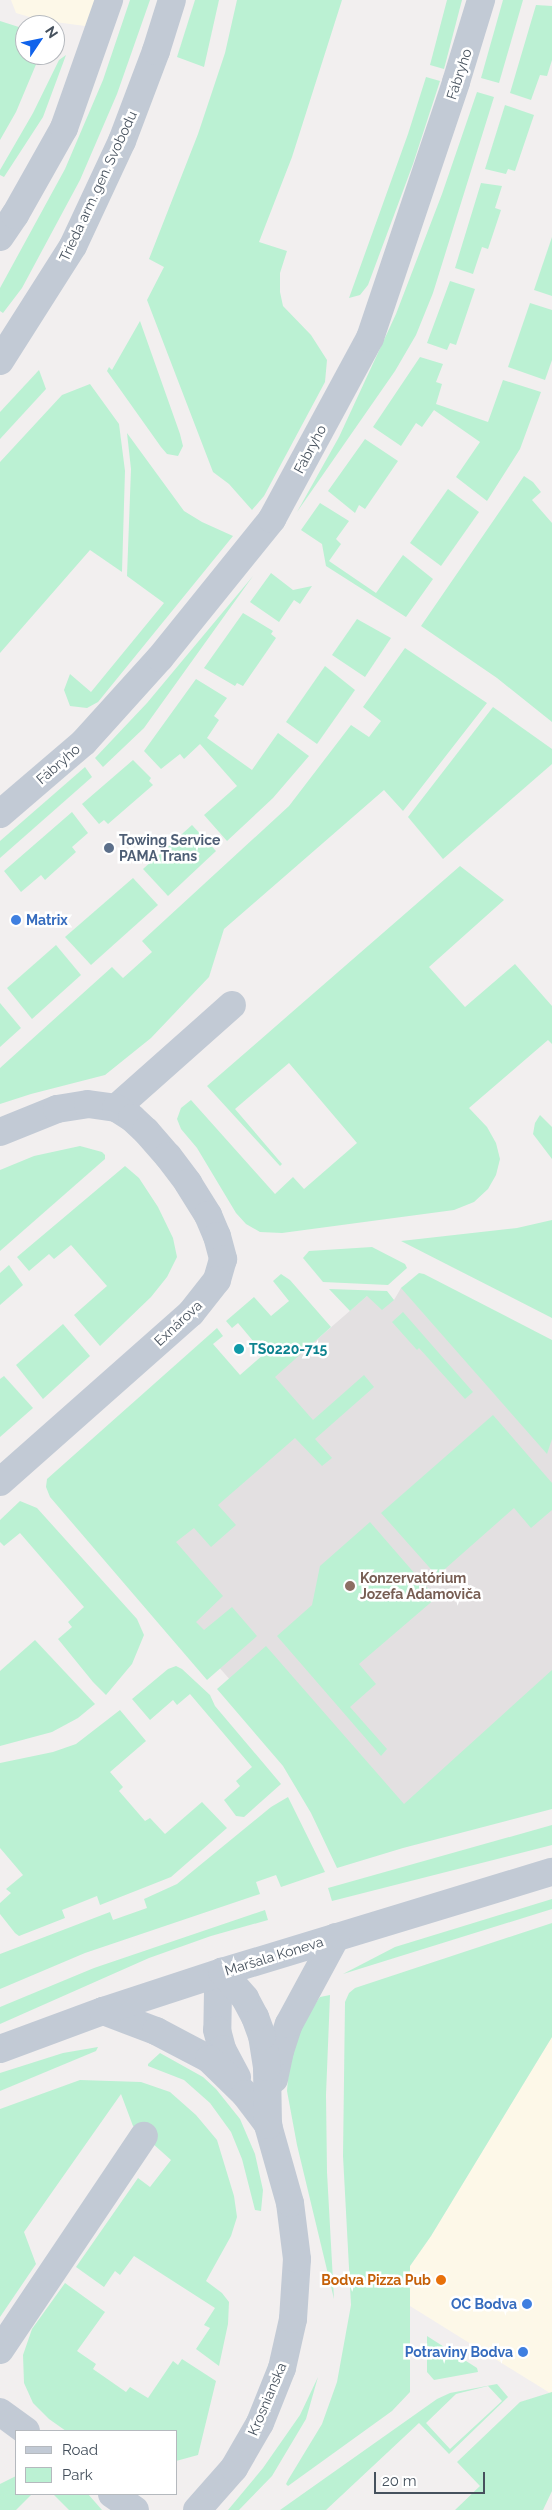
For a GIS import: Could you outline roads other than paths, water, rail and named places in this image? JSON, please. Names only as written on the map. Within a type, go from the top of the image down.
[{"type":"street","points":[[0,237],[15,216],[64,128],[109,0]]},
{"type":"street","name":"Trieda arm. gen. Svobodu","points":[[0,361],[73,246],[122,141],[156,51],[172,0]]},
{"type":"street","name":"Fábryho","points":[[0,814],[90,735],[160,658],[272,519],[370,338],[456,82],[481,0]]},
{"type":"street","points":[[116,1108],[232,1005]]},
{"type":"street","name":"Exnárova","points":[[0,1132],[57,1109],[88,1104],[116,1108],[132,1118],[146,1131],[188,1183],[208,1215],[217,1236],[223,1259],[217,1280],[191,1313],[0,1482]]},
{"type":"street","name":"Maršala Koneva","points":[[0,2049],[104,2011],[222,1972],[552,1872]]},
{"type":"street","points":[[268,2125],[278,2059],[289,2024],[336,1937]]},
{"type":"street","points":[[222,1972],[245,1998],[256,2017],[262,2036],[267,2066],[268,2125]]},
{"type":"street","points":[[222,1972],[217,2012],[217,2030],[222,2049],[268,2125]]},
{"type":"street","points":[[104,2011],[164,2035],[209,2059],[245,2094],[268,2125]]},
{"type":"street","name":"Krosnianska","points":[[197,2510],[234,2468],[260,2423],[282,2368],[293,2319],[297,2259],[291,2213],[268,2125]]},
{"type":"street","points":[[0,2350],[144,2136]]},
{"type":"street","points":[[0,2412],[25,2430]]},
{"type":"street","points":[[113,2495],[135,2510]]},
{"type":"place","name":"Towing Service PAMA Trans","points":[[109,848]]},
{"type":"place","name":"Matrix","points":[[16,920]]},
{"type":"place","name":"TS0220-715","points":[[239,1349]]},
{"type":"place","name":"Konzervatórium Jozefa Adamoviča","points":[[350,1586]]},
{"type":"place","name":"Bodva Pizza Pub","points":[[441,2280]]},
{"type":"place","name":"OC Bodva","points":[[527,2304]]},
{"type":"place","name":"Potraviny Bodva","points":[[523,2352]]}]
